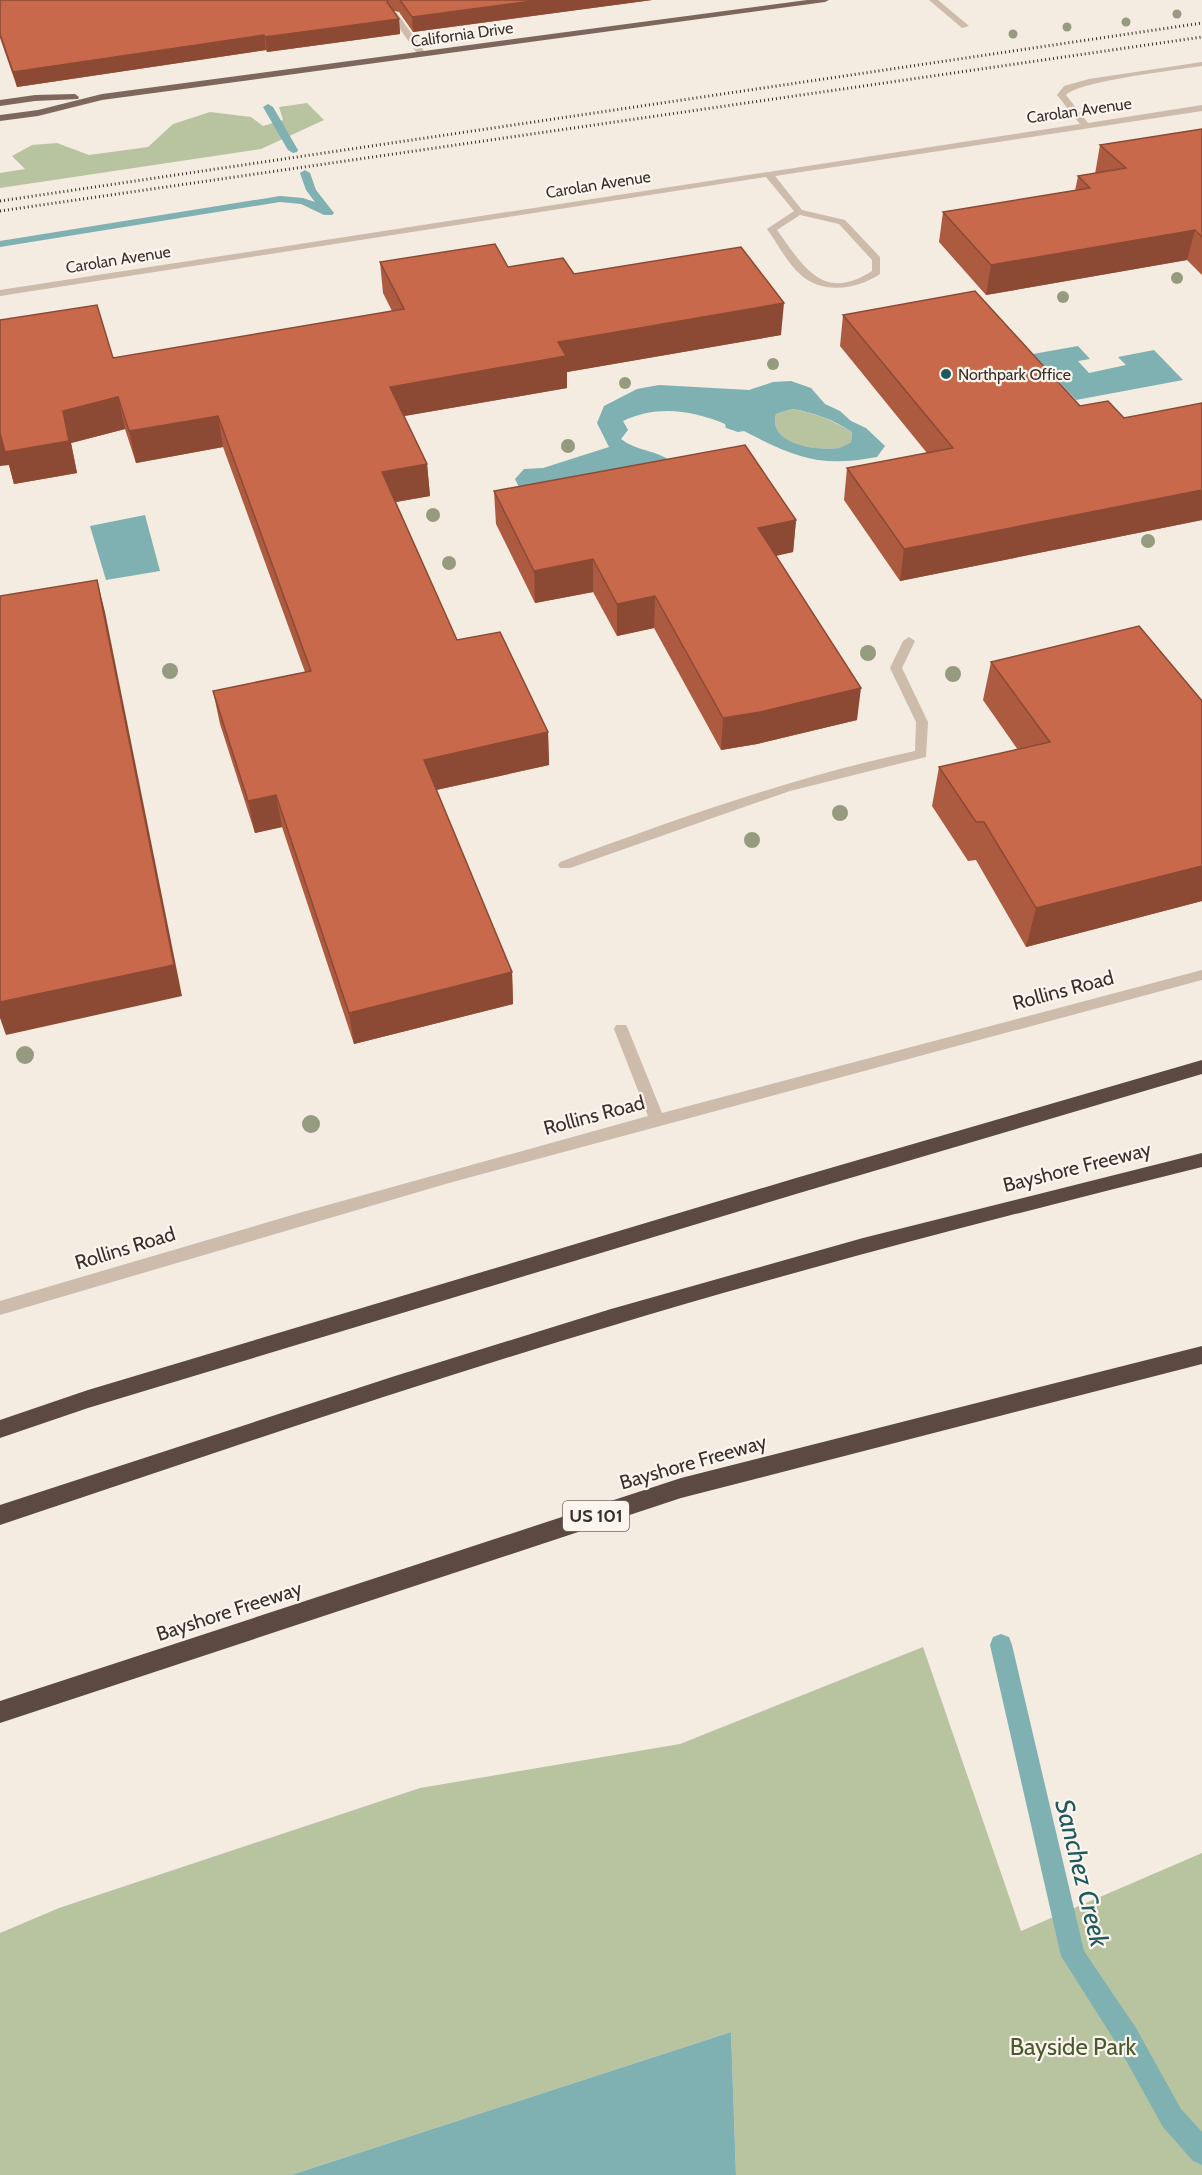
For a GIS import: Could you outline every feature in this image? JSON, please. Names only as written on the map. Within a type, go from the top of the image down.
[{"type":"highway","points":[[0,1429],[88,1399],[784,1189],[1202,1067]]},
{"type":"highway","name":"Bayshore Freeway","points":[[0,1515],[540,1340],[837,1254],[1062,1194],[1202,1160]]},
{"type":"highway","name":"Bayshore Freeway","points":[[0,1712],[681,1488],[1202,1355]]},
{"type":"main road","name":"California Drive","points":[[0,118],[38,113],[102,97],[825,0]]},
{"type":"main road","name":"California Drive","points":[[0,103],[35,98],[102,97]]},
{"type":"street","points":[[933,0],[965,26]]},
{"type":"street","points":[[394,15],[422,54]]},
{"type":"street","points":[[1085,124],[1060,95],[1067,88],[1089,82],[1202,64]]},
{"type":"street","name":"Carolan Avenue","points":[[0,293],[1085,124],[1202,108]]},
{"type":"street","points":[[768,173],[799,212],[842,222],[877,259],[877,272],[864,281],[846,285],[824,282],[805,274],[772,229],[799,212]]},
{"type":"street","points":[[565,865],[710,811],[873,763],[921,754],[922,722],[896,668],[909,641]]},
{"type":"street","name":"Rollins Road","points":[[0,1308],[205,1245],[657,1120],[1202,975]]},
{"type":"street","points":[[621,1029],[657,1120]]},
{"type":"green space","points":[[307,103],[324,120],[261,149],[0,188],[0,173],[25,169],[12,156],[32,145],[57,143],[89,155],[148,147],[173,124],[210,112],[251,117],[263,126],[283,120],[279,107]]},
{"type":"green space","points":[[792,409],[815,415],[845,428],[852,432],[851,442],[829,449],[806,447],[786,439],[779,433],[775,424],[776,414]]},
{"type":"green space","name":"Bayside Park","points":[[923,1647],[1021,1931],[1202,1853],[1202,2175],[736,2175],[731,2032],[291,2175],[0,2175],[0,1933],[59,1908],[420,1788],[680,1744]]},
{"type":"water","points":[[1078,346],[1090,359],[1078,361],[1089,373],[1126,365],[1118,357],[1154,350],[1183,380],[1076,400],[1033,354]]},
{"type":"water","points":[[791,381],[811,388],[825,404],[866,428],[885,446],[877,457],[839,461],[808,458],[778,448],[744,431],[738,432],[726,428],[725,424],[700,415],[661,411],[623,421],[628,430],[621,439],[672,462],[520,489],[515,479],[524,469],[543,468],[609,447],[597,423],[604,406],[637,389],[659,385],[749,390],[773,382]],"holes":[[[792,409],[823,417],[852,432],[851,442],[829,449],[806,446],[786,439],[775,424],[776,414]]]},
{"type":"water","points":[[145,515],[160,571],[106,580],[90,526]]},
{"type":"water","points":[[731,2032],[736,2175],[291,2175]]},
{"type":"building","points":[[0,0],[388,0],[387,2],[399,19],[265,37],[264,35],[13,72],[0,34]]},
{"type":"building","points":[[400,0],[541,0],[412,17]]},
{"type":"building","points":[[1202,129],[1202,237],[1195,230],[991,265],[943,212],[1090,188],[1078,176],[1126,168],[1100,145]]},
{"type":"building","points":[[495,244],[508,267],[563,258],[574,274],[741,247],[784,303],[558,342],[566,356],[390,387],[427,464],[382,472],[457,640],[500,632],[548,732],[424,760],[512,972],[349,1013],[276,795],[248,801],[213,691],[311,671],[218,416],[129,431],[118,397],[63,411],[69,441],[5,452],[0,433],[0,320],[97,305],[113,358],[404,309],[380,262]]},
{"type":"building","points":[[975,291],[1080,406],[1108,401],[1124,418],[1202,403],[1202,490],[904,549],[847,468],[953,448],[843,315]]},
{"type":"building","points":[[745,445],[796,520],[758,528],[861,688],[760,712],[723,718],[655,596],[617,604],[593,559],[534,571],[494,491]]},
{"type":"building","points":[[97,580],[174,965],[0,1002],[0,596]]},
{"type":"building","points":[[1139,626],[1202,701],[1202,866],[1036,908],[984,822],[976,822],[939,767],[1050,742],[991,662]]},
{"type":"waterway","name":"Sanchez Creek","points":[[268,107],[293,150]]},
{"type":"waterway","name":"Sanchez Creek","points":[[305,173],[311,190],[326,210]]},
{"type":"waterway","points":[[0,244],[280,199],[303,201],[328,213]]},
{"type":"waterway","name":"Sanchez Creek","points":[[1001,1645],[1073,1956],[1127,2037],[1172,2118],[1202,2152]]},
{"type":"railway","points":[[0,201],[1202,23]]},
{"type":"railway","points":[[0,211],[1202,37]]},
{"type":"place","name":"Northpark Office","points":[[946,374]]}]
